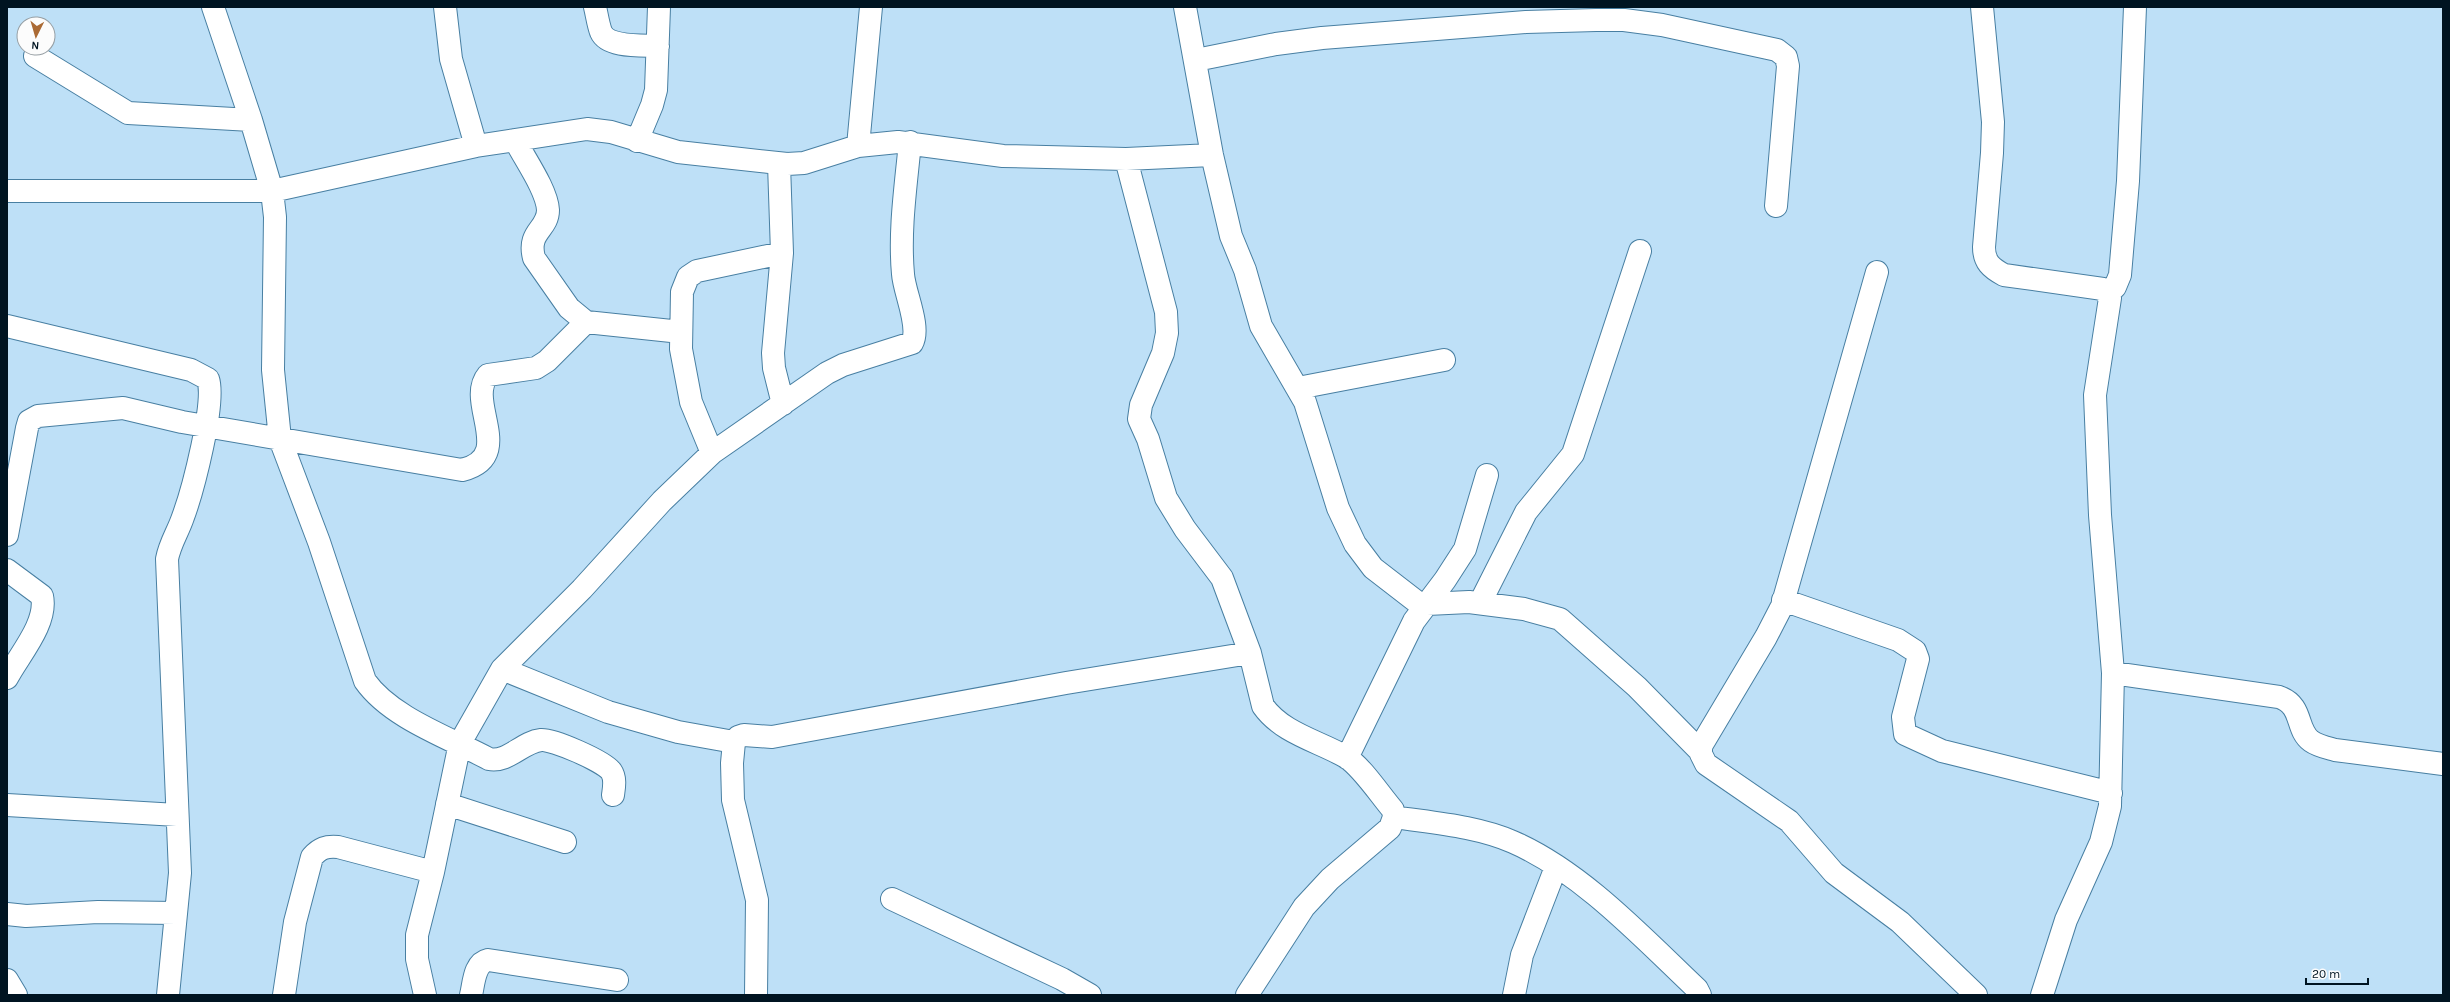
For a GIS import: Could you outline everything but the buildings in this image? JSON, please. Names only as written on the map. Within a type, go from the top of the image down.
[{"type":"street","points":[[213,7],[251,120],[272,190],[275,217],[273,370],[280,439],[317,536],[366,681],[373,692],[392,707],[495,760],[534,741],[552,742],[605,765],[612,772],[614,780],[613,795]]},
{"type":"street","points":[[445,7],[451,59],[476,146]]},
{"type":"street","points":[[595,7],[602,33],[606,39],[616,42],[658,46]]},
{"type":"street","points":[[637,141],[652,105],[656,90],[659,7]]},
{"type":"street","points":[[858,146],[871,7]]},
{"type":"street","points":[[1185,7],[1196,60],[1212,155],[1231,236],[1245,270],[1261,326],[1305,402],[1338,508],[1355,544],[1373,568],[1410,598],[1427,604],[1457,601],[1480,603],[1524,609],[1560,619],[1637,687],[1700,751],[1706,764],[1789,821],[1834,873],[1900,922],[1976,995]]},
{"type":"street","points":[[1982,7],[1993,122],[1984,246],[1986,260],[1995,270],[2004,275],[2103,289],[2109,293],[2110,302],[2095,394],[2100,515],[2113,672],[2109,812],[2101,842],[2066,920],[2042,995]]},
{"type":"street","points":[[2109,293],[2115,287],[2120,275],[2128,181],[2135,7]]},
{"type":"street","points":[[1196,60],[1276,44],[1322,38],[1526,22],[1595,14],[1672,27],[1777,50],[1786,57],[1788,72],[1776,206]]},
{"type":"street","points":[[35,56],[128,113],[251,120]]},
{"type":"street","points":[[7,191],[272,190],[476,146],[587,129],[611,132],[678,152],[779,164],[804,163],[858,146],[910,142],[1003,156],[1126,159],[1212,155]]},
{"type":"street","points":[[514,140],[545,197],[548,210],[546,220],[534,236],[532,248],[534,258],[569,308],[586,322],[681,332]]},
{"type":"street","points":[[425,995],[417,959],[417,935],[433,872],[460,743],[502,669],[586,584],[662,501],[712,454],[832,370],[912,343],[914,338],[912,319],[903,275],[902,243],[910,142]]},
{"type":"street","points":[[1126,159],[1166,312],[1167,334],[1163,353],[1141,405],[1140,419],[1150,444],[1166,498],[1185,529],[1222,578],[1250,653],[1263,706],[1268,713],[1284,726],[1347,758],[1393,810],[1394,817],[1390,828],[1330,879],[1304,907],[1247,995]]},
{"type":"street","points":[[779,164],[782,253],[773,353],[774,368],[783,404]]},
{"type":"street","points":[[1480,603],[1526,512],[1573,454],[1640,251]]},
{"type":"street","points":[[712,454],[687,388],[681,349],[682,292],[688,277],[697,271],[782,253]]},
{"type":"street","points":[[1700,751],[1766,637],[1783,600],[1877,272]]},
{"type":"street","points":[[7,535],[22,450],[30,421],[47,415],[123,408],[168,420],[206,427],[462,470],[474,466],[481,461],[489,436],[481,394],[482,381],[488,375],[536,368],[547,361],[586,322]]},
{"type":"street","points":[[7,326],[201,373],[208,378],[211,389],[206,427],[183,518],[173,537],[166,559],[180,873],[168,995]]},
{"type":"street","points":[[1298,388],[1444,360]]},
{"type":"street","points":[[1347,758],[1414,620],[1427,604],[1465,549],[1487,475]]},
{"type":"street","points":[[7,570],[42,596],[45,608],[21,655],[7,678]]},
{"type":"street","points":[[1783,600],[1898,640],[1915,651],[1918,659],[1902,721],[1905,734],[1942,751],[2110,793]]},
{"type":"street","points":[[756,995],[757,900],[732,800],[734,742],[738,737],[744,735],[772,737],[1066,683],[1250,653]]},
{"type":"street","points":[[502,669],[608,712],[678,732],[734,742]]},
{"type":"street","points":[[2113,672],[2279,697],[2289,700],[2295,708],[2306,735],[2311,741],[2320,746],[2335,750],[2443,764]]},
{"type":"street","points":[[447,804],[566,842]]},
{"type":"street","points":[[7,805],[177,815]]},
{"type":"street","points":[[1394,817],[1488,833],[1513,842],[1556,867],[1601,899],[1697,989],[1700,995]]},
{"type":"street","points":[[284,995],[295,922],[312,857],[319,850],[327,846],[338,847],[433,872]]},
{"type":"street","points":[[1514,995],[1522,955],[1556,867]]},
{"type":"street","points":[[892,899],[1062,979],[1090,995]]},
{"type":"street","points":[[7,914],[26,916],[98,912],[176,912]]},
{"type":"street","points":[[471,995],[477,968],[482,962],[488,960],[617,980]]},
{"type":"street","points":[[7,980],[16,995]]}]
